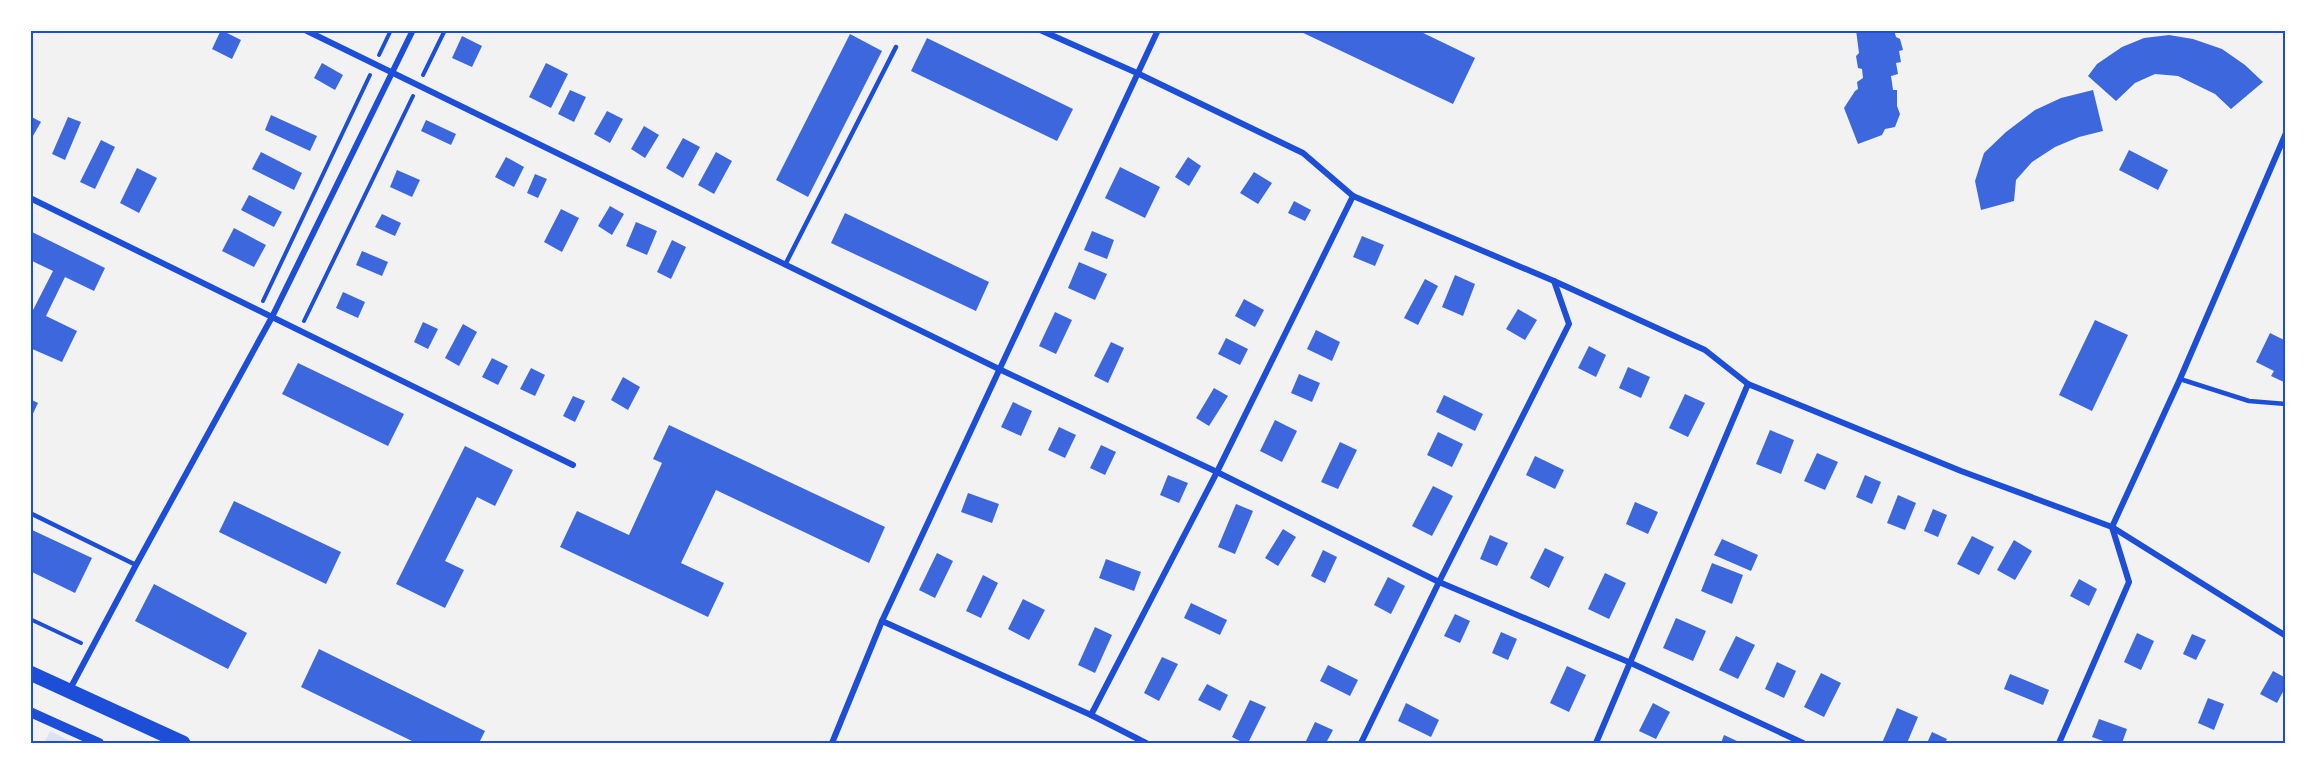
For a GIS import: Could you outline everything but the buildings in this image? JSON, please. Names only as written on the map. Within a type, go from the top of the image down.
[{"type":"main road","points":[[30,673],[183,743]]},
{"type":"street","points":[[305,30],[1439,582],[1631,663],[1803,743]]},
{"type":"street","points":[[70,690],[135,565],[272,317],[413,30]]},
{"type":"street","points":[[1040,30],[1137,73],[1303,153],[1353,196],[1554,281],[1705,350],[1748,384],[1961,471],[2112,527],[2286,636]]},
{"type":"street","points":[[832,743],[882,621],[1158,30]]},
{"type":"street","points":[[2059,743],[2128,582],[2112,527],[2180,379],[2286,133]]},
{"type":"street","points":[[1091,715],[1217,472],[1353,196]]},
{"type":"street","points":[[30,198],[573,465]]},
{"type":"street","points":[[1361,743],[1569,324],[1554,281]]},
{"type":"street","points":[[1596,743],[1748,384]]},
{"type":"street","points":[[882,621],[1091,715],[1146,743]]},
{"type":"street","points":[[30,712],[99,743]]},
{"type":"lane","points":[[785,265],[896,46]]},
{"type":"lane","points":[[2180,379],[2249,401],[2286,404]]},
{"type":"lane","points":[[30,513],[135,565]]},
{"type":"path","points":[[258,310],[391,30]]},
{"type":"path","points":[[299,330],[445,30]]},
{"type":"path","points":[[30,619],[92,647]]},
{"type":"shaded area","points":[[50,731],[74,743],[44,743]]}]
